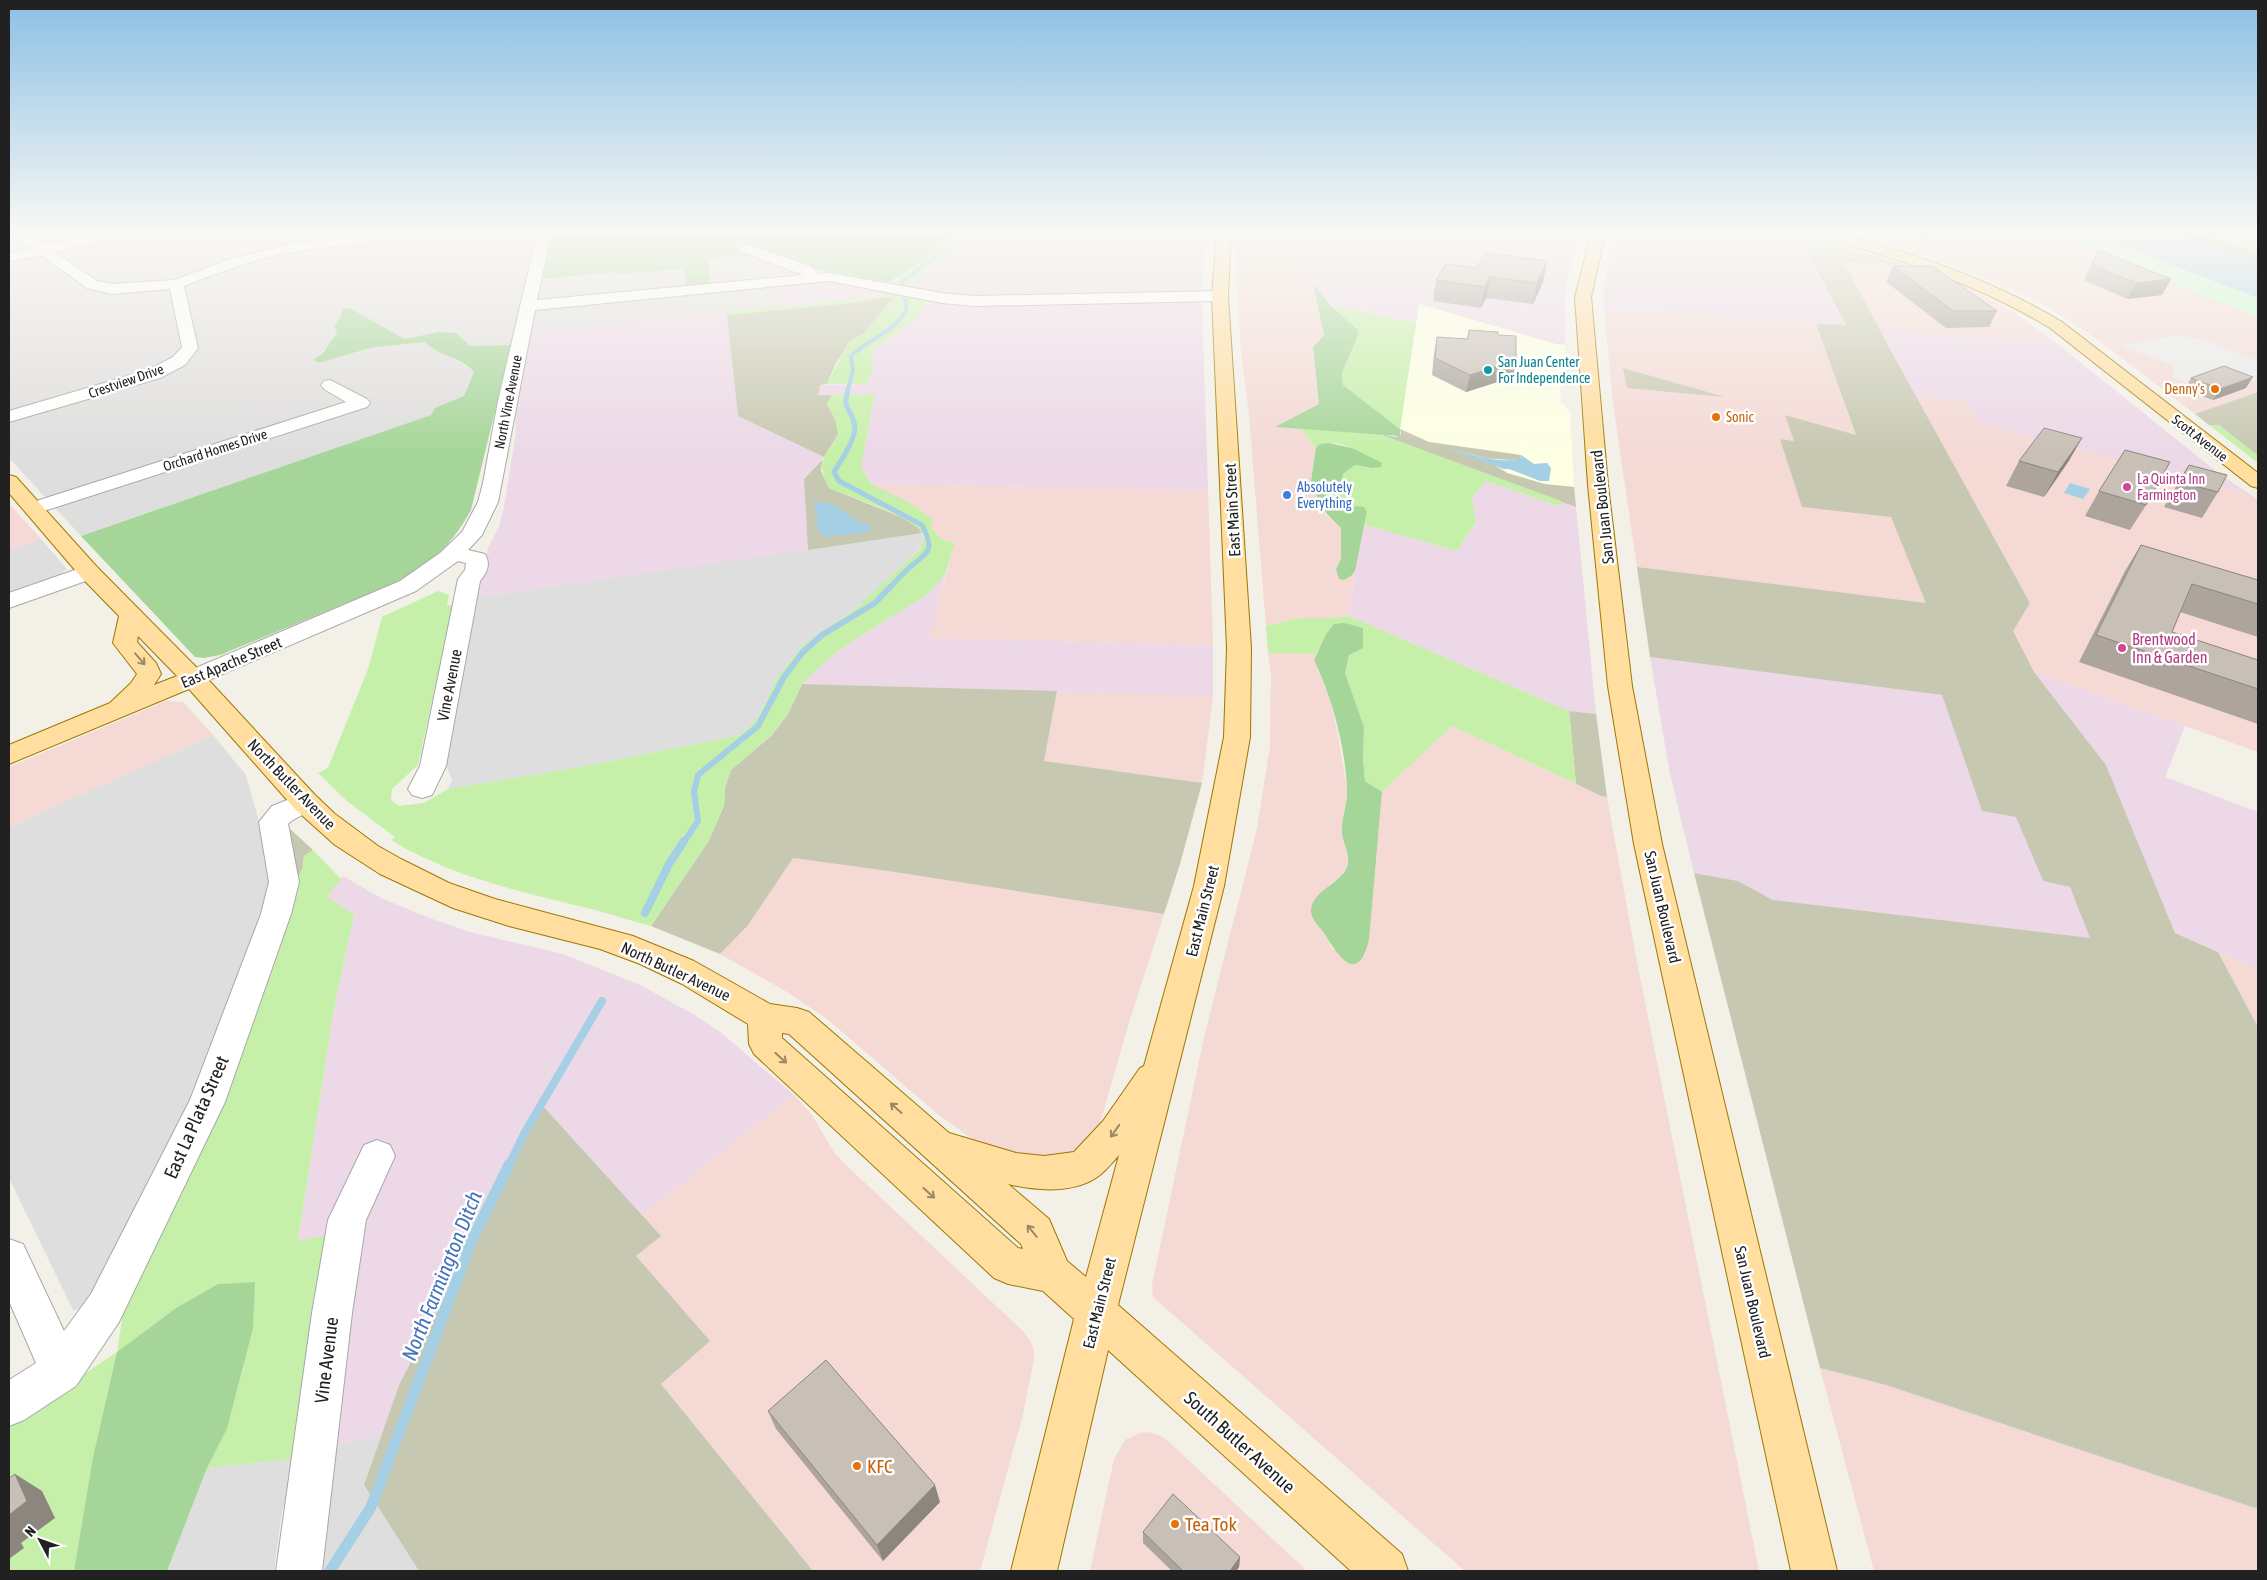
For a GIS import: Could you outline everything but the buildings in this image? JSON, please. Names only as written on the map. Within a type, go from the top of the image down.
[{"type":"main road","name":"East Main Street","points":[[1034,1571],[1096,1312],[1209,886],[1237,737],[1240,648],[1221,308]]},
{"type":"main road","name":"San Juan Boulevard","points":[[1584,308],[1598,485],[1620,686],[1648,844],[1814,1571]]},
{"type":"main road","name":"Scott Avenue","points":[[2027,308],[2056,325],[2258,482]]},
{"type":"main road","name":"North Butler Avenue","points":[[9,481],[89,572],[193,678],[305,802],[353,844],[410,879],[491,909],[567,927],[639,951],[704,981],[764,1016],[797,1021],[1035,1232],[1053,1274],[1096,1312]]},
{"type":"main road","points":[[115,711],[140,688],[150,674],[125,643],[131,616]]},
{"type":"main road","name":"East Apache Street","points":[[9,755],[193,678]]},
{"type":"main road","points":[[764,1016],[766,1044],[1008,1265],[1053,1274]]},
{"type":"main road","points":[[933,1140],[981,1160],[1015,1171],[1040,1174],[1070,1171],[1088,1163],[1104,1148],[1162,1062]]},
{"type":"main road","name":"South Butler Avenue","points":[[1096,1312],[1385,1571]]},
{"type":"street","name":"Crestview Drive","points":[[9,417],[122,385],[154,374],[180,361],[190,348],[181,308]]},
{"type":"street","name":"North Vine Avenue","points":[[444,561],[471,535],[488,502],[507,401],[528,308]]},
{"type":"street","name":"Orchard Homes Drive","points":[[34,508],[361,403],[330,385]]},
{"type":"street","name":"Vine Avenue","points":[[422,789],[433,766],[469,579],[476,572],[476,559],[444,561]]},
{"type":"street","points":[[444,561],[469,579]]},
{"type":"street","name":"East Apache Street","points":[[193,678],[387,596],[444,561]]},
{"type":"street","points":[[9,600],[89,572]]},
{"type":"street","name":"East La Plata Street","points":[[9,1405],[61,1371],[105,1308],[207,1102],[276,914],[284,882],[273,822],[282,813],[305,802]]},
{"type":"street","name":"Vine Avenue","points":[[300,1571],[332,1313],[348,1220],[377,1156]]},
{"type":"street","points":[[9,1257],[61,1371]]},
{"type":"shaded area","points":[[9,308],[519,308],[511,345],[470,347],[456,333],[438,332],[405,339],[349,308],[334,326],[337,333],[329,345],[315,359],[322,362],[370,348],[425,342],[475,372],[464,396],[431,415],[81,536],[9,458]]},
{"type":"shaded area","points":[[774,308],[529,333],[534,311],[538,309]]},
{"type":"shaded area","points":[[802,308],[886,308],[863,334],[850,341],[836,363],[827,384],[820,385],[818,395],[832,395],[827,404],[835,419],[839,433],[824,457],[738,416],[727,315]]},
{"type":"shaded area","points":[[923,308],[1202,308],[1208,490],[871,484],[861,466],[875,394],[818,395],[820,385],[866,384],[870,352],[919,316]]},
{"type":"shaded area","points":[[1238,308],[1318,308],[1324,335],[1313,348],[1319,404],[1276,427],[1300,428],[1316,448],[1311,481],[1316,485],[1318,499],[1326,515],[1341,528],[1341,559],[1336,569],[1351,576],[1355,571],[1349,616],[1300,618],[1266,626],[1249,415],[1241,353]]},
{"type":"shaded area","points":[[1343,308],[1418,308],[1416,323]]},
{"type":"shaded area","points":[[1418,308],[1432,308],[1565,345],[1568,383],[1560,388],[1561,402],[1570,411],[1574,487],[1545,484],[1507,473],[1504,469],[1547,482],[1551,468],[1547,463],[1534,464],[1520,455],[1429,442],[1400,429]]},
{"type":"shaded area","points":[[1432,308],[1565,308],[1565,345]]},
{"type":"shaded area","points":[[1604,308],[1816,324],[1856,436],[1794,441],[1781,439],[1891,517],[1927,603],[1637,567],[1613,404]]},
{"type":"shaded area","points":[[1604,308],[1836,308],[1846,326]]},
{"type":"shaded area","points":[[1837,308],[1868,308],[2030,603],[2013,631],[2034,672],[2106,765],[2175,933],[2218,952],[2258,1027],[2258,1509],[1886,1385],[1820,1368],[1694,873],[1738,881],[1773,900],[2090,938],[2070,887],[2043,881],[2016,817],[1982,811],[1942,695],[1650,657],[1637,567],[1926,603],[1891,517],[1802,507],[1780,439],[1794,441],[1785,415],[1856,435],[1816,324],[1846,325]]},
{"type":"shaded area","points":[[1868,308],[2005,308],[2055,342],[1880,331]]},
{"type":"shaded area","points":[[2049,308],[2235,308],[2258,317],[2258,392],[2195,414],[2094,337]]},
{"type":"shaded area","points":[[727,312],[738,416],[824,457],[804,479],[808,550],[478,597],[488,548],[499,527],[504,507],[516,433],[515,408],[529,333]]},
{"type":"shaded area","points":[[1880,331],[2055,342],[2217,472],[2251,495],[1981,423],[1965,401],[1915,396]]},
{"type":"shaded area","points":[[2181,335],[2192,339],[2201,338],[2258,361],[2258,379],[2242,385],[2222,372],[2205,367],[2217,372],[2187,383],[2173,378],[2174,366],[2121,345]]},
{"type":"shaded area","points":[[1623,368],[1725,397],[1627,388]]},
{"type":"shaded area","points":[[2258,392],[2258,456],[2219,425],[2209,425],[2195,414]]},
{"type":"shaded area","points":[[1915,396],[1965,401],[1981,423],[2251,495],[2258,500],[2258,752],[2034,672],[2012,631],[2030,603]]},
{"type":"shaded area","points":[[1400,429],[1429,442],[1521,455],[1520,459],[1509,460],[1486,458],[1450,449],[1494,465],[1507,473],[1545,484],[1574,487],[1576,507],[1379,434],[1396,437],[1401,434]]},
{"type":"shaded area","points":[[822,460],[821,471],[829,488],[901,517],[918,527],[922,533],[808,550],[804,479]]},
{"type":"shaded area","points":[[1486,481],[1561,507],[1561,501],[1576,507],[1596,714],[1569,711],[1349,616],[1357,558],[1365,525],[1457,551],[1476,522],[1472,498]]},
{"type":"shaded area","points":[[871,484],[1208,490],[1213,645],[928,638],[955,542],[944,541],[931,527]]},
{"type":"shaded area","points":[[9,503],[21,517],[41,539],[9,550]]},
{"type":"shaded area","points":[[922,533],[924,541],[920,548],[874,593],[854,610],[803,645],[778,676],[759,716],[741,735],[575,768],[448,789],[452,780],[446,764],[478,597]]},
{"type":"shaded area","points":[[41,539],[67,569],[61,574],[9,592],[9,550]]},
{"type":"shaded area","points":[[945,575],[929,638],[1213,645],[1213,696],[802,684],[827,660],[851,642],[928,594]]},
{"type":"shaded area","points":[[1268,653],[1316,654],[1314,660],[1329,696],[1338,735],[1347,789],[1342,832],[1348,856],[1347,866],[1341,876],[1328,885],[1325,935],[1332,949],[1365,955],[1369,940],[1382,792],[1452,726],[1601,796],[1607,797],[1636,957],[1759,1571],[1465,1571],[1153,1297],[1152,1285],[1203,1042],[1257,828],[1270,747],[1271,676]]},
{"type":"shaded area","points":[[1650,657],[1942,695],[1982,811],[2016,816],[2043,881],[2070,887],[2091,939],[1773,900],[1738,881],[1694,873],[1670,774]]},
{"type":"shaded area","points":[[2034,672],[2185,726],[2165,777],[2258,812],[2258,969],[2175,933],[2106,765]]},
{"type":"shaded area","points":[[802,684],[1057,691],[1044,761],[1202,783],[1164,914],[793,858],[748,925],[720,954],[651,926],[708,842],[724,806],[725,787],[731,770],[772,735],[788,714]]},
{"type":"shaded area","points":[[1057,691],[1213,696],[1202,783],[1043,761]]},
{"type":"shaded area","points":[[166,701],[183,702],[213,735],[9,827],[9,767]]},
{"type":"shaded area","points":[[1569,711],[1596,714],[1607,797],[1576,784]]},
{"type":"shaded area","points":[[213,735],[246,775],[270,862],[268,891],[264,909],[185,1112],[88,1302],[83,1308],[73,1310],[9,1178],[9,827]]},
{"type":"shaded area","points":[[288,827],[313,850],[304,856],[303,867],[293,890]]},
{"type":"shaded area","points":[[793,858],[1164,914],[1130,1019],[1098,1130],[1077,1153],[1030,1159],[975,1141],[939,1115],[827,1019],[789,993],[720,954],[748,924]]},
{"type":"shaded area","points":[[343,876],[381,898],[427,917],[470,932],[563,954],[640,985],[693,1014],[719,1031],[794,1095],[642,1215],[543,1106],[399,1385],[381,1436],[326,1446],[328,1235],[298,1242],[333,1014],[354,914],[327,897]]},
{"type":"shaded area","points":[[2218,952],[2258,969],[2258,1027]]},
{"type":"shaded area","points":[[794,1095],[812,1115],[833,1151],[847,1166],[1025,1333],[1034,1350],[1034,1360],[1022,1418],[980,1571],[813,1571],[661,1384],[636,1256],[660,1236],[642,1215]]},
{"type":"shaded area","points":[[543,1106],[661,1236],[636,1256],[710,1341],[661,1384],[813,1571],[419,1571],[364,1485],[399,1385]]},
{"type":"shaded area","points":[[1820,1368],[1886,1385],[2258,1509],[2258,1571],[1874,1571]]},
{"type":"shaded area","points":[[1148,1432],[1161,1436],[1169,1442],[1307,1571],[1090,1571],[1114,1459],[1125,1440],[1140,1433]]},
{"type":"shaded area","points":[[381,1436],[364,1485],[419,1571],[321,1571],[326,1446]]},
{"type":"shaded area","points":[[300,1458],[282,1512],[274,1571],[167,1571],[207,1468]]},
{"type":"green space","points":[[349,308],[405,339],[438,332],[456,333],[470,346],[511,345],[471,510],[454,536],[439,553],[423,566],[401,579],[220,655],[204,658],[195,657],[81,536],[431,415],[435,408],[464,396],[474,372],[463,363],[430,347],[425,342],[370,348],[322,362],[316,362],[314,359],[323,353],[337,333],[334,326],[341,316],[342,309]]},
{"type":"green space","points":[[769,308],[802,308],[727,315],[727,312]]},
{"type":"green space","points":[[885,308],[923,308],[919,316],[870,352],[873,370],[866,384],[827,384],[850,341],[863,334]]},
{"type":"green space","points":[[1318,308],[1333,308],[1358,330],[1358,336],[1342,373],[1343,385],[1400,429],[1400,436],[1275,427],[1319,404],[1313,347],[1324,335]]},
{"type":"green space","points":[[1333,308],[1343,308],[1416,323],[1400,429],[1343,385],[1342,373],[1358,337],[1358,330]]},
{"type":"green space","points":[[2235,308],[2258,308],[2258,317]]},
{"type":"green space","points":[[875,394],[861,466],[871,484],[912,504],[933,520],[931,527],[944,541],[955,542],[945,575],[928,594],[851,642],[827,660],[802,684],[788,714],[772,735],[731,770],[725,787],[724,806],[708,842],[651,926],[498,885],[433,862],[391,840],[395,837],[347,801],[318,773],[328,768],[368,669],[382,617],[438,591],[449,595],[447,605],[453,605],[418,765],[392,789],[391,800],[399,806],[424,803],[448,789],[575,768],[741,735],[759,716],[778,676],[803,645],[854,610],[920,549],[923,543],[923,534],[908,521],[829,488],[822,470],[823,459],[838,433],[835,419],[827,404],[832,395]]},
{"type":"green space","points":[[2209,425],[2219,425],[2258,456],[2258,463]]},
{"type":"green space","points":[[1300,428],[1379,434],[1561,501],[1561,507],[1486,481],[1472,498],[1476,522],[1457,551],[1365,525],[1367,512],[1364,507],[1356,506],[1347,510],[1332,507],[1326,496],[1329,490],[1340,486],[1343,474],[1355,465],[1372,468],[1355,449],[1348,446],[1328,443],[1319,445],[1316,448]]},
{"type":"green space","points":[[1329,443],[1352,448],[1382,463],[1381,467],[1372,468],[1355,465],[1343,474],[1340,487],[1329,490],[1326,495],[1332,507],[1347,510],[1356,506],[1364,507],[1367,512],[1355,571],[1344,580],[1339,579],[1336,569],[1341,559],[1341,528],[1322,508],[1315,485],[1311,481],[1316,448],[1320,444]]},
{"type":"green space","points":[[1349,616],[1569,711],[1576,784],[1452,726],[1382,792],[1365,781],[1363,758],[1364,727],[1345,673],[1349,655],[1363,648],[1363,628],[1326,634],[1316,654],[1268,653],[1266,626],[1300,618]]},
{"type":"green space","points":[[1345,623],[1363,628],[1363,648],[1349,655],[1345,673],[1364,727],[1363,758],[1365,781],[1382,792],[1369,940],[1359,962],[1354,964],[1341,957],[1335,950],[1311,913],[1316,897],[1344,873],[1348,863],[1348,855],[1342,834],[1347,794],[1344,755],[1332,706],[1314,660],[1326,634],[1334,624]]},
{"type":"green space","points":[[313,850],[341,879],[327,897],[354,914],[333,1014],[298,1241],[328,1235],[300,1458],[207,1468],[227,1429],[244,1363],[255,1282],[218,1284],[176,1308],[117,1352],[126,1293],[303,867],[304,856]]},
{"type":"green space","points":[[255,1282],[253,1328],[227,1429],[207,1468],[167,1571],[74,1571],[93,1457],[117,1352],[176,1308],[218,1284]]},
{"type":"green space","points":[[117,1352],[93,1457],[74,1571],[9,1571],[9,1425]]},
{"type":"water","points":[[1444,447],[1494,459],[1513,460],[1521,458],[1521,455],[1534,464],[1547,463],[1551,468],[1549,481],[1540,481]]},
{"type":"water","points":[[2070,483],[2090,489],[2083,499],[2064,493]]},
{"type":"water","points":[[819,502],[835,506],[871,528],[868,532],[823,537],[819,530],[814,528],[818,524],[814,504]]},
{"type":"waterway","name":"North Farmington Ditch","points":[[848,390],[853,370],[851,356],[898,322],[906,308]]},
{"type":"waterway","name":"North Farmington Ditch","points":[[848,389],[846,404],[854,422],[854,434],[834,472],[839,481],[922,525],[929,541],[928,551],[925,555],[889,589]]},
{"type":"waterway","name":"North Farmington Ditch","points":[[684,842],[698,821],[694,792],[698,775],[758,726],[784,677],[803,652],[822,635],[875,603],[890,587]]},
{"type":"waterway","name":"North Farmington Ditch","points":[[645,913],[669,864],[684,841]]},
{"type":"waterway","name":"North Farmington Ditch","points":[[508,1167],[525,1132],[602,1001]]},
{"type":"waterway","name":"North Farmington Ditch","points":[[330,1571],[371,1507],[471,1242],[509,1165]]},
{"type":"place","name":"San Juan Center For Independence","points":[[1488,370]]},
{"type":"place","name":"Denny's","points":[[2215,389]]},
{"type":"place","name":"Sonic","points":[[1716,417]]},
{"type":"place","name":"La Quinta Inn Farmington","points":[[2127,487]]},
{"type":"place","name":"Absolutely Everything","points":[[1287,495]]},
{"type":"place","name":"Brentwood Inn & Garden","points":[[2122,648]]},
{"type":"place","name":"KFC","points":[[857,1466]]},
{"type":"place","name":"Tea Tok","points":[[1175,1524]]}]
